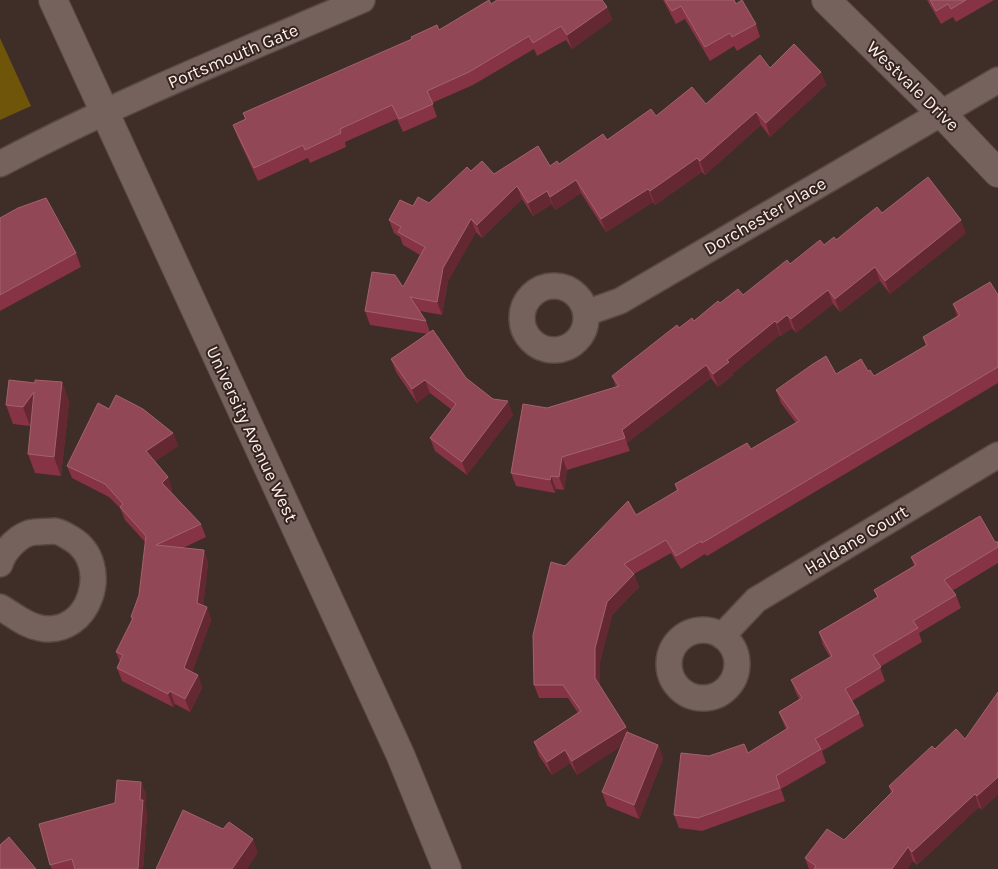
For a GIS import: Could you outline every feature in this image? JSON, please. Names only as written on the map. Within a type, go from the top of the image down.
[{"type":"main road","name":"University Avenue West","points":[[54,0],[104,113],[400,754],[447,869]]},
{"type":"main road","name":"Westvale Drive","points":[[826,0],[941,113],[998,173]]},
{"type":"street","name":"Portsmouth Gate","points":[[0,164],[104,113],[362,0]]},
{"type":"street","name":"Dorchester Place","points":[[586,313],[620,301],[998,80]]},
{"type":"street","name":"Haldane Court","points":[[722,636],[756,600],[998,454]]},
{"type":"street","points":[[0,564],[2,557],[17,540],[32,533],[55,531],[78,543],[90,559],[95,575],[89,603],[76,619],[60,627],[43,629],[26,625],[3,605]]},
{"type":"shaded area","points":[[0,38],[31,106],[0,120]]},
{"type":"building","points":[[489,0],[491,4],[497,0],[602,0],[607,7],[567,35],[561,26],[533,43],[529,36],[469,72],[427,91],[433,104],[399,119],[392,105],[340,129],[341,133],[305,150],[303,145],[254,168],[233,125],[246,119],[243,113],[412,39],[411,37],[437,25],[439,30]]},
{"type":"building","points":[[665,0],[734,0],[736,4],[742,0],[756,24],[732,37],[730,33],[705,47],[681,6],[672,11]]},
{"type":"building","points":[[930,0],[966,0],[951,9],[948,4],[936,11]]},
{"type":"building","points":[[794,44],[821,72],[766,123],[756,112],[700,161],[697,158],[650,191],[648,189],[601,219],[576,180],[550,197],[547,191],[528,203],[517,186],[477,225],[471,219],[443,268],[437,302],[410,297],[426,321],[365,311],[372,272],[395,275],[403,287],[425,247],[398,232],[401,227],[389,220],[400,200],[413,206],[418,197],[429,203],[467,167],[471,171],[482,161],[494,174],[538,146],[550,166],[557,161],[559,164],[603,134],[607,140],[651,109],[656,116],[692,87],[706,104],[760,55],[770,68]]},
{"type":"building","points":[[928,177],[961,220],[885,281],[875,267],[835,299],[828,290],[791,319],[787,315],[777,323],[775,321],[727,360],[729,362],[713,374],[706,365],[622,430],[625,438],[562,457],[559,477],[551,476],[550,480],[511,473],[523,404],[547,408],[619,386],[612,376],[677,325],[679,328],[692,318],[694,321],[718,301],[720,303],[738,289],[743,295],[787,260],[790,264],[820,240],[824,245],[834,237],[836,240],[877,207],[882,213]]},
{"type":"building","points":[[46,198],[76,253],[0,295],[0,218],[18,208]]},
{"type":"building","points":[[990,282],[998,295],[998,367],[702,543],[701,541],[676,556],[666,540],[624,564],[634,574],[607,602],[595,648],[595,678],[626,727],[572,761],[565,750],[547,762],[534,742],[581,711],[563,685],[534,685],[533,635],[551,562],[565,566],[628,501],[636,515],[678,490],[675,484],[747,443],[751,449],[799,421],[776,390],[813,364],[826,356],[836,374],[861,359],[868,371],[870,370],[874,376],[927,345],[923,337],[960,315],[953,304]]},
{"type":"building","points":[[433,330],[466,378],[493,399],[508,401],[462,462],[430,438],[456,404],[425,380],[412,389],[391,359]]},
{"type":"building","points":[[9,380],[35,383],[35,380],[62,382],[54,457],[28,454],[34,392],[23,407],[6,405]]},
{"type":"building","points":[[116,395],[143,409],[173,433],[146,451],[168,477],[162,483],[201,524],[156,545],[204,550],[197,603],[207,607],[184,668],[198,675],[185,699],[170,691],[168,694],[117,668],[123,655],[116,652],[133,618],[131,617],[139,595],[146,536],[120,507],[123,504],[105,484],[67,466],[98,403],[109,409]]},
{"type":"building","points":[[980,516],[995,542],[998,542],[998,547],[944,580],[956,595],[913,621],[918,628],[873,655],[881,667],[845,689],[859,713],[815,739],[821,749],[776,776],[780,788],[698,818],[674,815],[681,753],[709,756],[744,744],[748,753],[788,728],[779,712],[802,698],[791,680],[832,656],[819,632],[878,597],[874,590],[916,565],[911,557]]},
{"type":"building","points":[[998,692],[998,777],[977,796],[975,794],[912,852],[908,847],[892,869],[814,869],[816,866],[805,858],[827,829],[844,840],[893,791],[889,786],[932,746],[935,749],[956,729],[965,739]]},
{"type":"building","points":[[627,732],[658,745],[634,805],[602,792]]},
{"type":"building","points":[[117,780],[141,782],[140,800],[143,800],[138,869],[75,869],[72,859],[50,865],[39,824],[115,803]]},
{"type":"building","points":[[183,810],[223,829],[229,822],[253,839],[232,869],[156,869]]},
{"type":"building","points":[[9,837],[36,869],[0,869],[0,845]]}]
